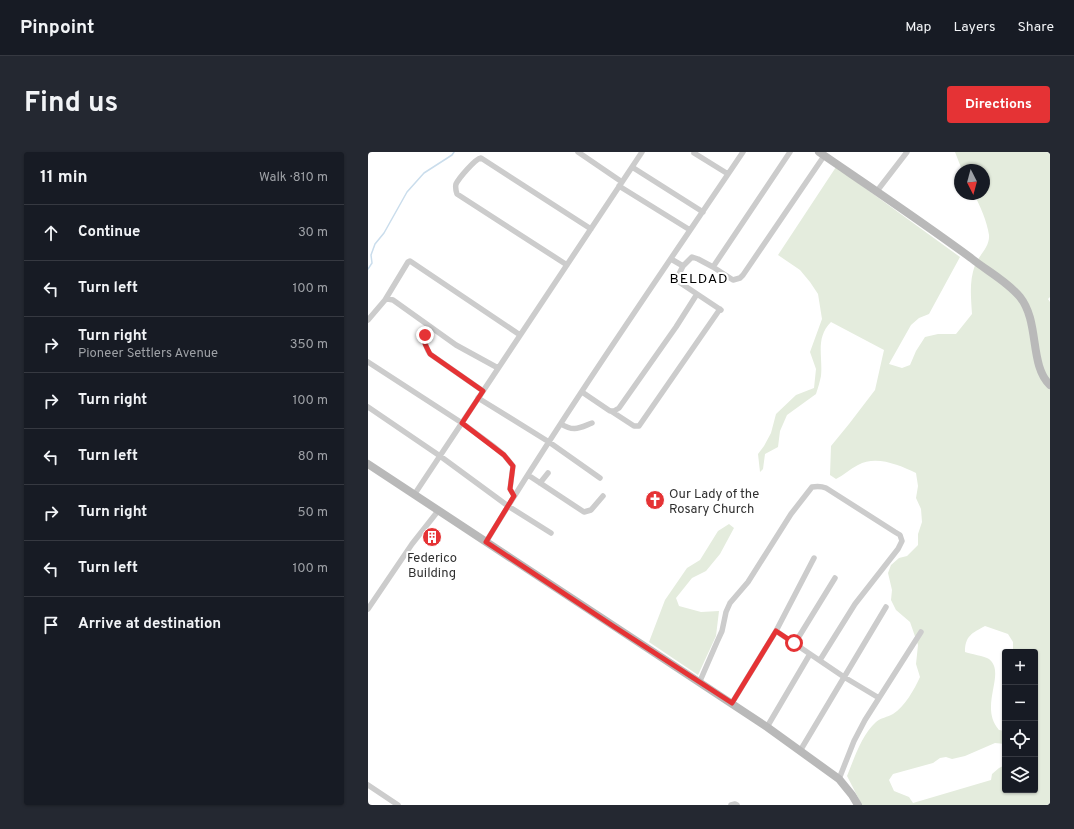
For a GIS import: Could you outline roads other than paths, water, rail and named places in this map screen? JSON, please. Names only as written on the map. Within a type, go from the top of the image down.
[{"type":"street","points":[[578,152],[621,184],[690,230]]},
{"type":"street","points":[[414,495],[642,152]]},
{"type":"street","points":[[486,542],[549,442],[743,152]]},
{"type":"street","points":[[713,267],[790,152]]},
{"type":"street","points":[[877,191],[907,152]]},
{"type":"street","points":[[694,153],[728,174]]},
{"type":"street","points":[[582,392],[634,426],[639,426],[720,309],[679,282],[678,276],[683,266],[692,257],[698,258],[733,280],[743,276],[822,154],[941,236],[1003,281],[1021,298],[1030,316],[1042,374],[1050,385]]},
{"type":"street","points":[[567,264],[457,194],[455,190],[456,184],[476,159],[481,158],[591,229]]},
{"type":"street","points":[[632,167],[703,212]]},
{"type":"street","points":[[671,259],[683,266]]},
{"type":"street","points":[[368,320],[385,300],[410,261],[520,335]]},
{"type":"street","points":[[610,411],[614,411],[619,408],[676,327],[697,294]]},
{"type":"street","points":[[385,300],[393,300],[456,345],[498,368]]},
{"type":"street","points":[[430,326],[425,339],[427,349],[430,354],[483,391]]},
{"type":"street","points":[[368,362],[462,423],[493,446],[510,461],[513,471],[510,489],[514,496]]},
{"type":"street","points":[[478,398],[549,442],[600,478]]},
{"type":"street","points":[[368,407],[440,456],[508,506],[551,533]]},
{"type":"street","points":[[561,424],[575,429],[592,423]]},
{"type":"street","points":[[368,464],[767,726],[839,779],[858,805]]},
{"type":"street","points":[[540,483],[548,473]]},
{"type":"street","points":[[528,475],[584,512],[591,510],[603,496]]},
{"type":"street","points":[[700,681],[718,642],[730,603],[754,573],[791,514],[812,486],[822,486],[826,488],[900,535],[902,541],[898,549],[855,604],[820,660]]},
{"type":"street","points":[[368,609],[412,544],[438,511]]},
{"type":"street","points":[[732,703],[776,631],[814,558]]},
{"type":"street","points":[[794,643],[835,578]]},
{"type":"street","points":[[800,751],[886,607]]},
{"type":"street","points":[[776,631],[844,677],[879,698]]},
{"type":"street","points":[[839,779],[854,740],[921,632]]},
{"type":"street","points":[[767,726],[810,654]]},
{"type":"street","points":[[368,785],[398,805]]},
{"type":"street","points":[[731,805],[737,805]]},
{"type":"waterway","points":[[368,269],[372,263],[371,255],[375,244],[384,233],[407,192],[424,173],[452,155],[454,152]]},
{"type":"place","name":"Our Lady of the Rosary Church","points":[[655,500]]},
{"type":"place","name":"Federico Building","points":[[432,537]]},
{"type":"district","name":"BELDAD","points":[[699,278]]}]
